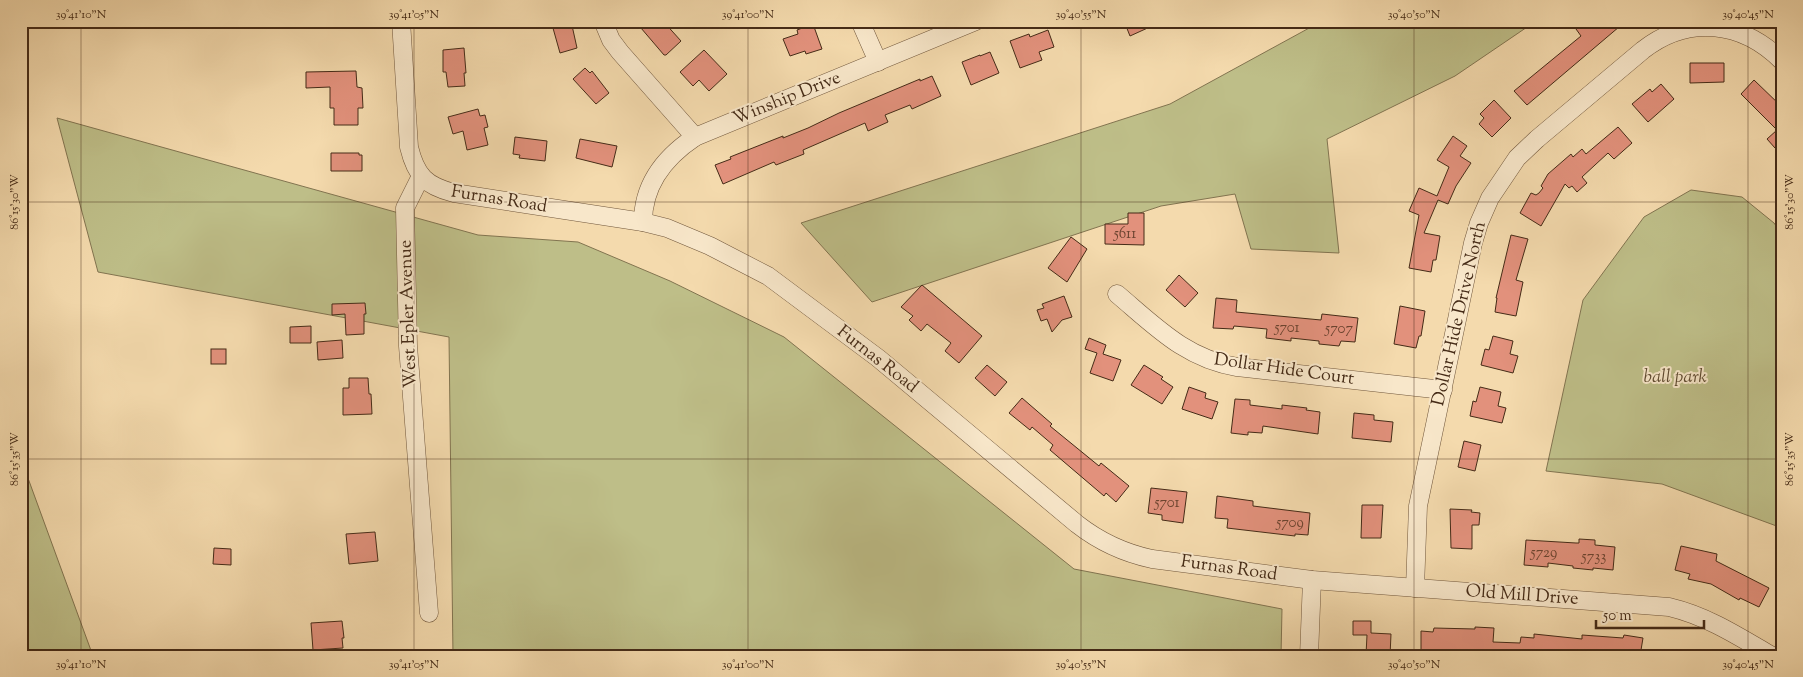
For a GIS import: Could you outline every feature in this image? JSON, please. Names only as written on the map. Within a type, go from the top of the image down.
[{"type":"street","points":[[401,21],[409,148],[413,165],[421,176]]},
{"type":"street","points":[[603,21],[611,40],[620,52],[694,137]]},
{"type":"street","points":[[860,21],[878,62]]},
{"type":"street","name":"Winship Drive","points":[[643,222],[645,201],[655,175],[667,158],[694,137],[976,21]]},
{"type":"street","name":"Dollar Hide Drive North","points":[[1415,588],[1418,506],[1479,223],[1490,198],[1509,169],[1537,139],[1652,43],[1676,32],[1701,27],[1723,28],[1743,34],[1768,48],[1782,61]]},
{"type":"street","name":"Furnas Road","points":[[421,176],[439,190],[643,222],[667,228],[710,246],[768,276],[878,358],[1077,524],[1100,540],[1125,552],[1152,559],[1312,580],[1381,585]]},
{"type":"street","name":"West Epler Avenue","points":[[421,176],[405,208],[408,346],[429,613]]},
{"type":"street","name":"Dollar Hide Court","points":[[1117,294],[1179,346],[1216,363],[1443,390]]},
{"type":"street","points":[[1309,656],[1312,580]]},
{"type":"street","name":"Old Mill Drive","points":[[1381,585],[1669,607],[1690,612],[1709,620],[1772,656]]},
{"type":"green space","points":[[1322,21],[1536,21],[1455,76],[1327,139],[1339,253],[1251,249],[1235,194],[1161,206],[872,302],[801,223],[1170,104]]},
{"type":"green space","points":[[57,118],[478,235],[578,242],[670,281],[784,337],[1074,569],[1282,609],[1281,656],[453,656],[449,337],[98,272]]},
{"type":"green space","name":"ball park","points":[[1691,190],[1742,197],[1774,223],[1782,234],[1782,528],[1662,484],[1546,471],[1583,300],[1644,217]]},
{"type":"green space","points":[[21,459],[93,656],[21,656]]},
{"type":"building","points":[[551,21],[571,21],[577,48],[560,53]]},
{"type":"building","points":[[635,21],[663,21],[681,41],[664,55]]},
{"type":"building","points":[[1124,21],[1163,21],[1130,36]]},
{"type":"building","points":[[1585,21],[1626,21],[1527,105],[1514,91],[1581,36],[1576,29]]},
{"type":"building","points":[[813,24],[822,49],[806,54],[805,51],[790,56],[783,39],[798,34],[797,30]]},
{"type":"building","points":[[1048,30],[1054,47],[1039,52],[1042,60],[1020,68],[1010,41],[1029,34],[1030,37]]},
{"type":"building","points":[[464,48],[465,86],[448,87],[446,72],[443,72],[443,50]]},
{"type":"building","points":[[704,50],[727,74],[709,91],[699,80],[693,86],[680,72]]},
{"type":"building","points":[[990,52],[999,73],[971,85],[962,62]]},
{"type":"building","points":[[1690,63],[1724,63],[1724,82],[1690,83]]},
{"type":"building","points":[[585,68],[590,73],[592,71],[609,93],[596,104],[573,79]]},
{"type":"building","points":[[356,71],[357,87],[362,88],[363,108],[358,108],[358,125],[334,125],[334,108],[330,108],[330,87],[306,88],[306,72]]},
{"type":"building","points":[[932,76],[941,96],[912,109],[910,105],[885,115],[888,122],[868,131],[865,123],[803,150],[804,154],[776,165],[774,162],[723,184],[715,165],[731,159],[730,157],[808,128],[920,79],[920,81]]},
{"type":"building","points":[[1754,80],[1782,107],[1782,142],[1775,148],[1767,139],[1777,130],[1741,94]]},
{"type":"building","points":[[1661,84],[1674,99],[1648,122],[1632,104],[1650,89],[1652,92]]},
{"type":"building","points":[[1494,100],[1511,118],[1492,137],[1479,124],[1484,118],[1480,114]]},
{"type":"building","points":[[478,109],[480,116],[485,115],[488,127],[484,128],[488,145],[467,150],[463,131],[453,134],[448,117]]},
{"type":"building","points":[[1618,127],[1632,143],[1614,159],[1608,153],[1582,177],[1587,183],[1577,192],[1572,186],[1569,188],[1565,184],[1541,226],[1520,213],[1531,193],[1536,195],[1543,188],[1541,186],[1548,174],[1571,154],[1573,157],[1582,149],[1586,154]]},
{"type":"building","points":[[1453,136],[1467,146],[1460,156],[1471,163],[1456,186],[1448,204],[1438,200],[1424,233],[1440,236],[1436,260],[1433,260],[1431,272],[1409,268],[1419,215],[1409,211],[1419,188],[1437,196],[1449,167],[1437,160]]},
{"type":"building","points":[[515,137],[547,141],[545,161],[519,158],[520,155],[513,154]]},
{"type":"building","points":[[580,139],[617,146],[612,167],[576,158]]},
{"type":"building","points":[[331,153],[359,153],[359,155],[362,155],[362,171],[331,171]]},
{"type":"building","points":[[1128,213],[1144,213],[1144,245],[1105,244],[1105,224],[1128,224]]},
{"type":"building","points":[[1511,235],[1528,239],[1516,280],[1523,282],[1516,316],[1495,312],[1496,298]]},
{"type":"building","points":[[1071,237],[1087,249],[1067,282],[1048,268]]},
{"type":"building","points":[[1179,275],[1198,293],[1185,307],[1166,290]]},
{"type":"building","points":[[922,285],[982,336],[959,363],[945,351],[951,343],[927,324],[921,331],[909,320],[913,316],[901,307]]},
{"type":"building","points":[[1064,296],[1072,317],[1062,320],[1052,332],[1047,319],[1041,321],[1037,310],[1044,308],[1042,304]]},
{"type":"building","points":[[1216,298],[1237,300],[1236,312],[1321,320],[1322,314],[1358,318],[1355,342],[1341,341],[1339,346],[1319,344],[1319,341],[1291,338],[1291,341],[1266,338],[1267,329],[1234,326],[1233,329],[1213,328]]},
{"type":"building","points":[[365,303],[364,334],[346,335],[345,314],[332,315],[332,304]]},
{"type":"building","points":[[1400,306],[1425,311],[1421,336],[1419,336],[1416,348],[1394,344]]},
{"type":"building","points":[[311,326],[311,343],[290,343],[290,327]]},
{"type":"building","points":[[1493,336],[1513,341],[1510,354],[1518,356],[1513,373],[1481,365],[1485,349],[1489,350]]},
{"type":"building","points":[[1089,338],[1106,345],[1103,354],[1121,360],[1113,381],[1090,373],[1097,353],[1085,349]]},
{"type":"building","points":[[342,340],[343,358],[318,360],[317,342]]},
{"type":"building","points":[[211,349],[226,349],[226,364],[211,364]]},
{"type":"building","points":[[987,365],[1007,382],[995,396],[975,378]]},
{"type":"building","points":[[1144,365],[1163,377],[1161,379],[1173,387],[1162,404],[1131,385]]},
{"type":"building","points":[[349,378],[368,378],[372,414],[343,415],[343,388],[349,388]]},
{"type":"building","points":[[1189,387],[1206,393],[1205,398],[1218,402],[1212,419],[1182,409]]},
{"type":"building","points":[[1480,387],[1501,392],[1498,406],[1506,408],[1502,423],[1470,416],[1473,401],[1476,402]]},
{"type":"building","points":[[1022,398],[1052,424],[1050,426],[1099,466],[1101,463],[1129,486],[1116,502],[1106,493],[1104,496],[1050,450],[1053,445],[1032,427],[1030,430],[1009,413]]},
{"type":"building","points":[[1235,399],[1250,400],[1250,405],[1282,409],[1282,405],[1307,408],[1306,410],[1320,412],[1318,434],[1263,426],[1262,433],[1248,432],[1248,435],[1231,433]]},
{"type":"building","points":[[1354,413],[1374,415],[1374,420],[1393,422],[1391,442],[1352,438]]},
{"type":"building","points":[[1464,441],[1481,445],[1475,471],[1458,467]]},
{"type":"building","points":[[1151,488],[1187,492],[1183,523],[1162,520],[1162,515],[1148,513]]},
{"type":"building","points":[[1217,496],[1253,501],[1253,506],[1310,513],[1308,535],[1295,534],[1295,536],[1227,528],[1228,519],[1215,518]]},
{"type":"building","points":[[1362,505],[1383,505],[1381,538],[1361,538]]},
{"type":"building","points":[[1450,509],[1472,510],[1471,512],[1480,513],[1479,525],[1472,525],[1472,549],[1451,548]]},
{"type":"building","points":[[375,532],[378,561],[349,564],[346,534]]},
{"type":"building","points":[[1579,539],[1595,540],[1595,545],[1615,547],[1613,570],[1573,568],[1573,566],[1548,563],[1548,567],[1524,565],[1526,540],[1579,543]]},
{"type":"building","points":[[1681,546],[1717,554],[1716,561],[1769,588],[1759,607],[1740,598],[1739,600],[1711,584],[1688,579],[1690,574],[1675,570]]},
{"type":"building","points":[[214,548],[231,549],[231,565],[213,564]]},
{"type":"building","points":[[342,621],[343,648],[313,650],[311,623]]},
{"type":"building","points":[[1353,621],[1371,621],[1371,633],[1391,634],[1390,656],[1366,655],[1367,635],[1353,635]]},
{"type":"building","points":[[1475,627],[1494,628],[1493,642],[1520,643],[1521,637],[1534,638],[1534,634],[1582,639],[1582,635],[1623,638],[1624,635],[1643,638],[1640,656],[1474,656],[1474,653],[1421,652],[1421,631],[1433,632],[1434,628],[1475,629]]}]
